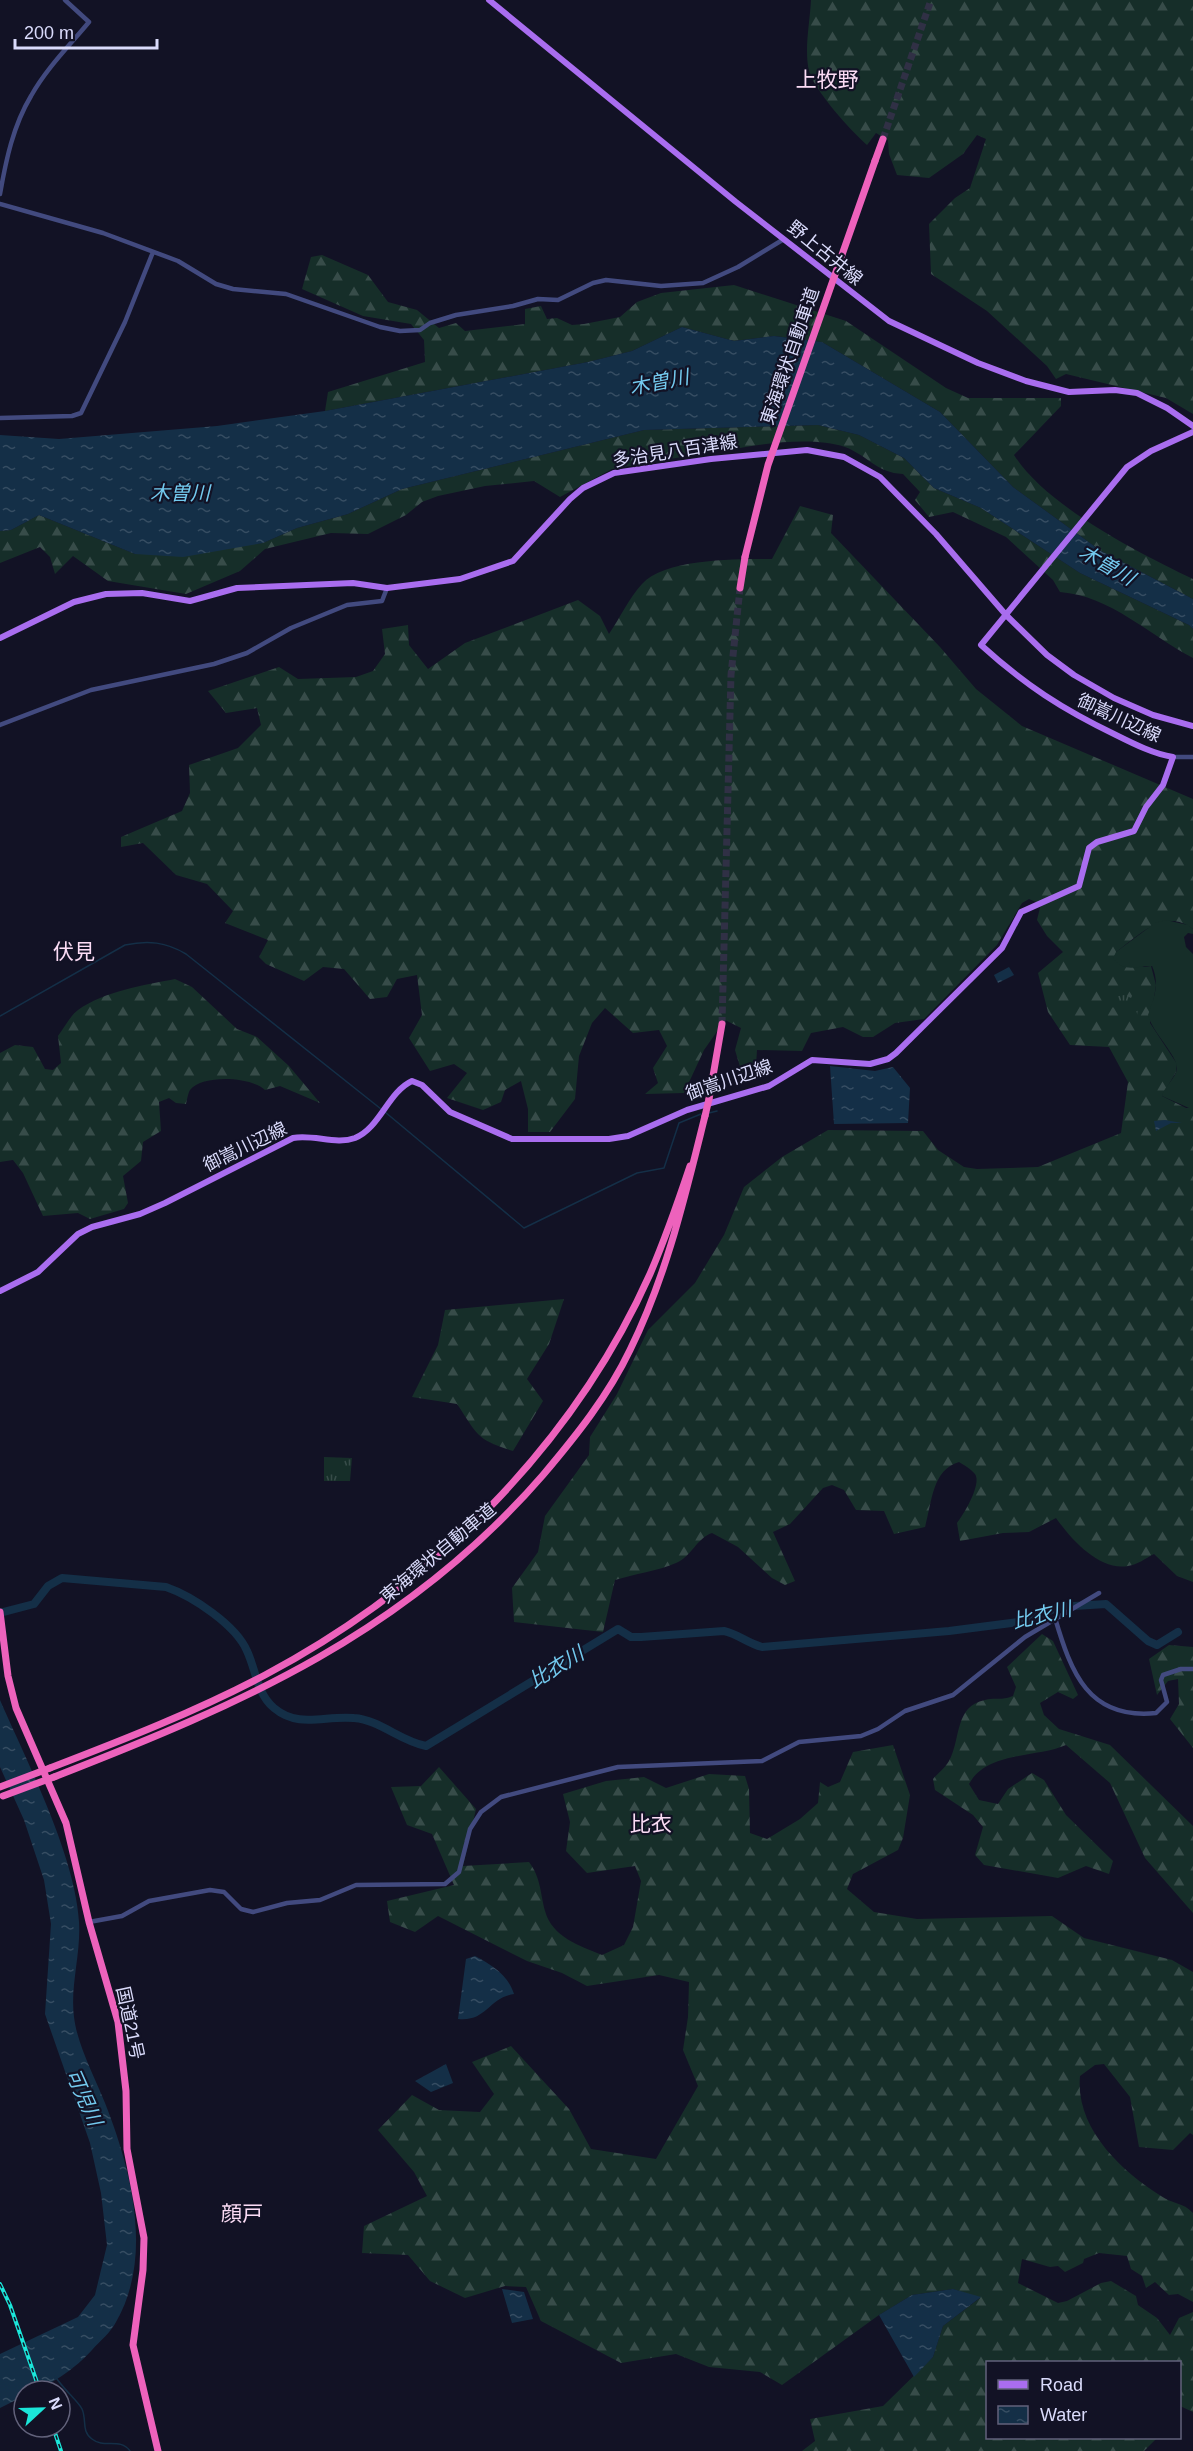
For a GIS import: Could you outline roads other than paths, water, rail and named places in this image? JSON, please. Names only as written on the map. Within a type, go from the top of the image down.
[{"type":"highway","name":"東海環状自動車道","points":[[740,588],[745,557],[768,465],[883,139]]},
{"type":"highway","name":"東海環状自動車道","points":[[1,1796],[132,1747],[271,1685],[333,1651],[413,1598],[503,1518],[568,1445],[610,1386],[634,1343],[662,1276],[683,1209],[709,1099],[722,1024]]},
{"type":"highway","name":"東海環状自動車道","points":[[0,1787],[128,1737],[267,1674],[322,1642],[392,1595],[492,1505],[541,1449],[580,1398],[628,1318],[650,1273],[700,1138]]},
{"type":"highway","name":"国道21号","points":[[0,1612],[8,1676],[16,1708],[66,1823],[89,1922],[117,2022],[123,2054],[127,2149],[143,2230],[143,2270],[133,2345],[158,2451]]},
{"type":"main road","name":"野上古井線","points":[[489,0],[876,313],[978,363],[1026,381],[1069,392],[1116,390],[1137,393],[1167,408],[1193,426]]},
{"type":"main road","name":"御嵩川辺線","points":[[0,1291],[38,1272],[78,1234],[92,1227],[140,1214],[165,1203],[293,1138],[306,1136],[342,1140],[357,1137],[412,1081],[422,1085],[450,1112],[512,1139],[609,1139],[628,1136],[687,1110],[769,1086],[812,1060],[870,1064],[888,1059],[1002,948],[1021,912],[1079,886],[1089,848],[1096,842],[1134,831],[1146,807],[1163,785],[1173,757],[1130,742],[1054,704],[1014,675],[981,645],[1127,467],[1151,451],[1193,432]]},
{"type":"main road","name":"多治見八百津線","points":[[0,638],[74,602],[106,594],[142,592],[190,601],[226,589],[285,584],[353,583],[387,588],[460,579],[506,565],[521,555],[570,499],[583,488],[614,473],[722,458],[807,450],[844,457],[879,477],[936,534],[1006,615],[1047,655],[1074,675],[1114,698],[1153,715],[1193,726]]},
{"type":"street","points":[[0,194],[6,159],[18,120],[31,96],[89,22],[65,0]]},
{"type":"street","points":[[0,204],[80,225],[178,261],[216,284],[233,289],[286,294],[380,327],[400,331],[420,330],[430,323],[456,315],[513,306],[538,299],[558,300],[593,282],[616,281],[661,286],[703,283],[738,267],[784,239]]},
{"type":"street","points":[[0,418],[72,416],[81,413],[124,322],[153,252]]},
{"type":"street","points":[[0,725],[91,690],[214,664],[247,653],[291,628],[347,605],[382,601],[387,588]]},
{"type":"street","points":[[1173,757],[1193,757]]},
{"type":"street","points":[[89,1922],[122,1916],[149,1901],[210,1890],[224,1892],[241,1909],[253,1912],[287,1903],[320,1900],[356,1885],[445,1884],[459,1872],[471,1829],[481,1812],[501,1797],[618,1767],[762,1761],[799,1742],[861,1736],[878,1729],[904,1711],[953,1695],[1025,1637],[1099,1593]]},
{"type":"street","points":[[1055,1618],[1072,1670],[1090,1695],[1108,1706],[1134,1714],[1156,1713],[1167,1702],[1161,1680],[1163,1675],[1181,1669],[1193,1669]]},
{"type":"water","name":"木曽川","points":[[682,327],[734,341],[774,336],[822,342],[940,412],[1013,487],[1101,551],[1193,599],[1193,629],[1189,625],[1080,573],[981,508],[934,488],[904,458],[859,435],[818,425],[644,430],[402,489],[348,514],[297,528],[263,543],[183,557],[135,554],[39,515],[11,530],[0,531],[0,435],[59,439],[217,426],[325,411],[588,362],[632,351]]},
{"type":"water","points":[[1009,967],[1014,975],[998,983],[994,975]]},
{"type":"water","points":[[830,1066],[875,1071],[893,1067],[910,1088],[908,1123],[834,1124]]},
{"type":"water","points":[[1154,1121],[1182,1123],[1171,1123],[1156,1131]]},
{"type":"water","name":"可児川","points":[[0,1700],[48,1809],[69,1868],[79,1922],[73,1994],[74,2017],[82,2049],[105,2103],[123,2156],[130,2184],[136,2241],[134,2269],[128,2296],[111,2329],[86,2356],[56,2379],[12,2379],[12,2402],[0,2408],[0,2354],[78,2317],[95,2295],[107,2245],[101,2193],[90,2143],[45,2014],[51,1924],[44,1880],[24,1820],[0,1767]]},
{"type":"water","points":[[475,1956],[504,1976],[514,1994],[498,2000],[475,2017],[458,2019],[466,1959]]},
{"type":"water","points":[[446,2064],[453,2083],[431,2092],[415,2081]]},
{"type":"water","points":[[502,2289],[524,2292],[533,2319],[512,2323]]},
{"type":"water","points":[[953,2289],[981,2297],[943,2326],[933,2357],[914,2377],[879,2315],[912,2295]]},
{"type":"waterway","points":[[0,1016],[125,945],[149,942],[164,945],[186,954],[381,1109]]},
{"type":"waterway","points":[[709,1113],[717,1111]]},
{"type":"waterway","points":[[385,1112],[524,1228],[637,1173],[664,1168],[679,1123],[701,1114]]},
{"type":"waterway","name":"比衣川","points":[[0,1613],[34,1604],[48,1586],[62,1578],[166,1587],[200,1604],[233,1631],[247,1651],[264,1696],[274,1708],[283,1714],[303,1720],[343,1718],[363,1720],[426,1746],[618,1629],[631,1637],[724,1631],[762,1647],[949,1631],[1027,1621],[1058,1607],[1106,1604],[1148,1641],[1157,1645],[1178,1632]]},
{"type":"waterway","points":[[55,2376],[82,2409],[85,2429],[89,2436],[97,2442],[122,2445],[130,2451]]},
{"type":"tunnel","points":[[883,139],[931,0]]},
{"type":"tunnel","points":[[722,1024],[731,675],[740,588]]},
{"type":"railway","points":[[0,2284],[10,2305],[36,2379]]},
{"type":"railway","points":[[57,2439],[61,2451]]},
{"type":"district","name":"上牧野","points":[[827,80]]},
{"type":"district","name":"伏見","points":[[74,952]]},
{"type":"district","name":"比衣","points":[[651,1824]]},
{"type":"district","name":"顔戸","points":[[242,2214]]}]
